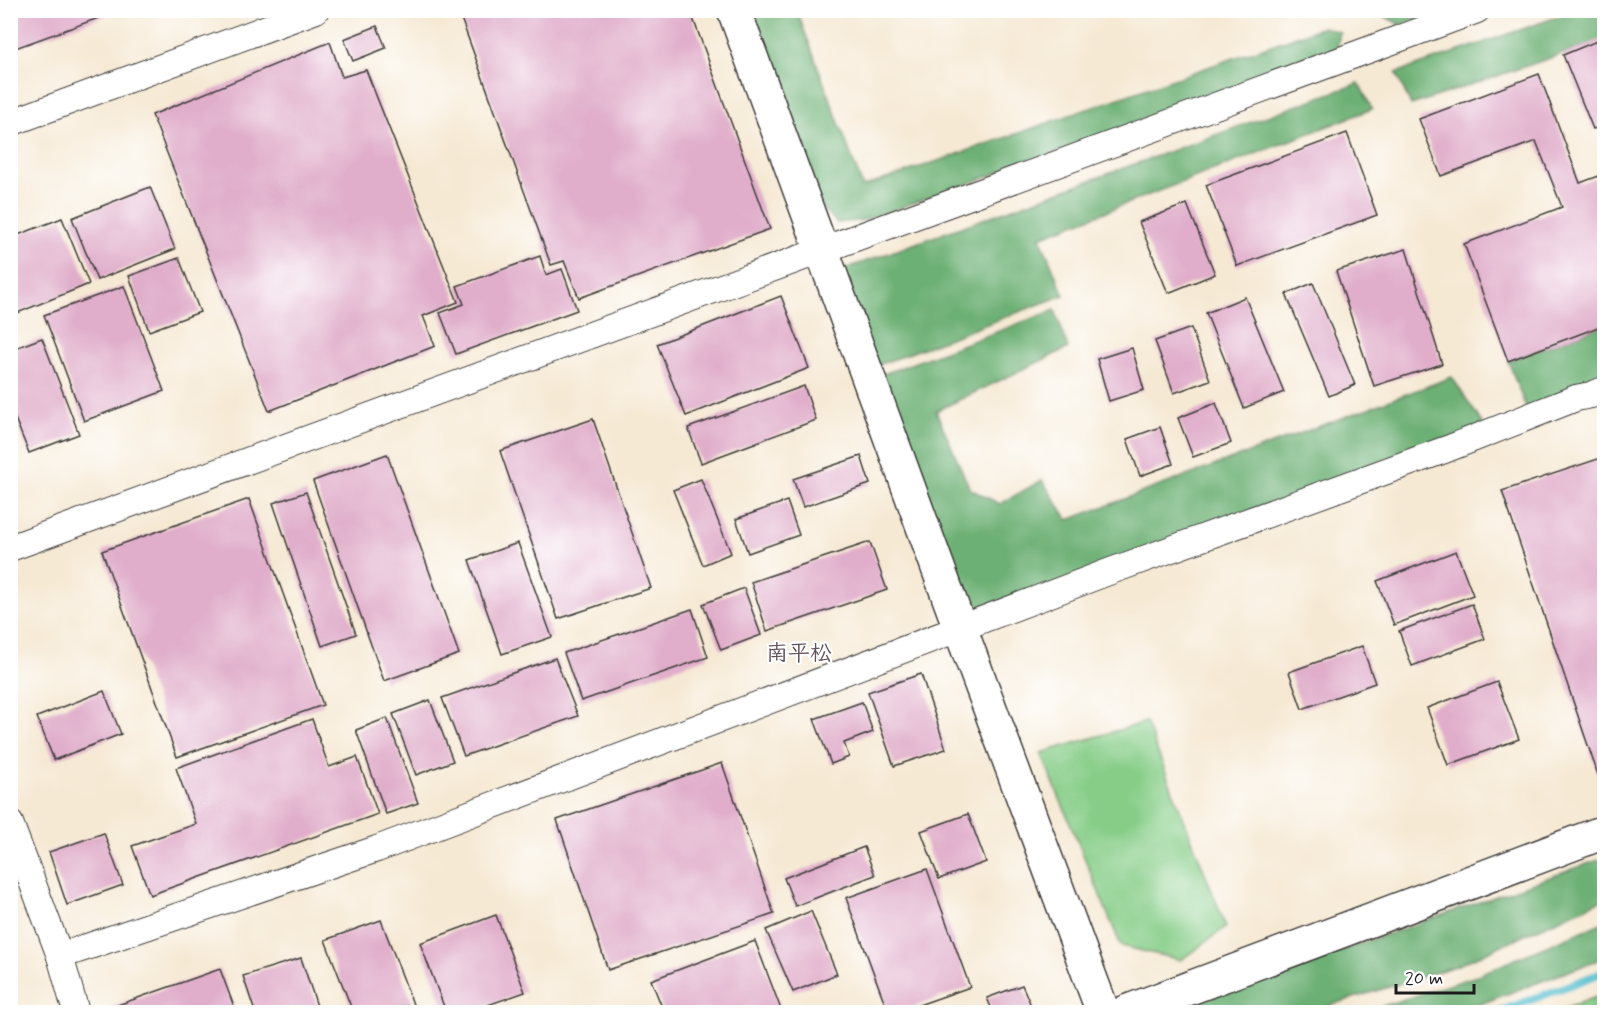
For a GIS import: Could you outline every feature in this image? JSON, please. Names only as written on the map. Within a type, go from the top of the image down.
[{"type":"street","points":[[10,123],[316,10]]},
{"type":"street","points":[[734,10],[1103,1012]]},
{"type":"street","points":[[10,548],[1477,10]]},
{"type":"street","points":[[60,956],[377,849],[1122,567],[1447,449],[1576,398],[1605,390]]},
{"type":"street","points":[[10,823],[60,956],[76,1012]]},
{"type":"street","points":[[1126,1012],[1605,832]]},
{"type":"green space","points":[[747,11],[797,11],[863,187],[1323,27],[1340,32],[1336,54],[865,220],[837,223],[822,208]]},
{"type":"green space","points":[[1374,11],[1441,11],[1401,25]]},
{"type":"green space","points":[[1574,11],[1604,11],[1604,40],[1411,105],[1396,73]]},
{"type":"green space","points":[[1359,83],[1372,109],[1040,237],[1064,295],[873,367],[839,271]]},
{"type":"green space","points":[[1055,310],[1068,348],[936,411],[970,489],[1000,504],[1042,480],[1068,520],[1452,377],[1488,432],[960,628],[870,379]]},
{"type":"green space","points":[[1604,325],[1604,386],[1529,416],[1508,361]]},
{"type":"green space","points":[[1146,722],[1226,927],[1181,960],[1121,946],[1041,753]]},
{"type":"green space","points":[[1604,858],[1604,899],[1456,966],[1309,1012],[1178,1012],[1181,1007]]},
{"type":"green space","points":[[1604,922],[1604,958],[1459,1012],[1364,1012],[1470,978]]},
{"type":"green space","points":[[1604,994],[1604,1012],[1556,1012]]},
{"type":"building","points":[[10,10],[118,10],[118,11],[10,50]]},
{"type":"building","points":[[458,10],[690,10],[770,229],[579,298],[564,261],[551,265]]},
{"type":"building","points":[[377,26],[386,48],[353,61],[344,39]]},
{"type":"building","points":[[1604,38],[1604,125],[1593,129],[1563,55]]},
{"type":"building","points":[[330,42],[342,77],[366,70],[458,302],[423,316],[435,346],[269,411],[152,115]]},
{"type":"building","points":[[1539,74],[1580,183],[1604,174],[1604,325],[1508,361],[1464,244],[1562,207],[1536,141],[1441,176],[1419,119]]},
{"type":"building","points":[[1347,133],[1377,215],[1237,266],[1206,185]]},
{"type":"building","points":[[150,187],[175,249],[97,280],[72,218]]},
{"type":"building","points":[[1187,204],[1215,274],[1168,293],[1139,222]]},
{"type":"building","points":[[62,218],[89,284],[10,316],[10,238]]},
{"type":"building","points":[[1406,249],[1442,364],[1374,386],[1336,271]]},
{"type":"building","points":[[540,256],[546,275],[562,269],[577,310],[456,354],[440,313],[464,304],[457,286]]},
{"type":"building","points":[[179,258],[200,312],[149,331],[129,276]]},
{"type":"building","points":[[1313,283],[1355,385],[1329,396],[1286,294]]},
{"type":"building","points":[[124,286],[164,391],[84,421],[44,315]]},
{"type":"building","points":[[781,296],[809,368],[686,416],[657,344]]},
{"type":"building","points":[[1245,297],[1284,392],[1244,408],[1206,313]]},
{"type":"building","points":[[1191,328],[1210,380],[1174,393],[1155,341]]},
{"type":"building","points":[[42,338],[79,434],[29,453],[10,406],[10,350]]},
{"type":"building","points":[[1132,348],[1144,390],[1109,401],[1097,359]]},
{"type":"building","points":[[804,386],[816,420],[701,463],[688,428]]},
{"type":"building","points":[[1216,403],[1231,443],[1193,457],[1178,418]]},
{"type":"building","points":[[593,419],[651,588],[558,619],[500,451]]},
{"type":"building","points":[[1160,427],[1173,464],[1140,476],[1127,439]]},
{"type":"building","points":[[387,454],[459,654],[384,681],[313,481]]},
{"type":"building","points":[[861,456],[870,484],[803,507],[793,479]]},
{"type":"building","points":[[1604,457],[1604,776],[1599,778],[1502,491]]},
{"type":"building","points":[[701,479],[731,553],[703,565],[673,490]]},
{"type":"building","points":[[306,492],[356,634],[322,646],[273,503]]},
{"type":"building","points":[[249,499],[323,705],[177,757],[102,551]]},
{"type":"building","points":[[787,501],[799,535],[748,553],[736,519]]},
{"type":"building","points":[[870,542],[887,590],[767,631],[751,582]]},
{"type":"building","points":[[518,543],[552,637],[502,654],[469,560]]},
{"type":"building","points":[[1456,551],[1473,595],[1394,625],[1377,581]]},
{"type":"building","points":[[744,588],[761,635],[721,650],[703,604]]},
{"type":"building","points":[[1472,604],[1485,639],[1412,666],[1399,631]]},
{"type":"building","points":[[692,609],[708,657],[581,701],[564,653]]},
{"type":"building","points":[[1362,646],[1375,683],[1302,709],[1289,672]]},
{"type":"building","points":[[555,658],[578,716],[464,756],[442,698]]},
{"type":"building","points":[[921,674],[946,749],[894,766],[868,692]]},
{"type":"building","points":[[1497,682],[1519,739],[1448,765],[1427,708]]},
{"type":"building","points":[[104,691],[121,734],[54,760],[37,717]]},
{"type":"building","points":[[430,700],[453,761],[416,775],[393,714]]},
{"type":"building","points":[[862,702],[873,732],[844,743],[849,757],[831,764],[814,719]]},
{"type":"building","points":[[387,718],[418,803],[386,814],[356,730]]},
{"type":"building","points":[[312,719],[329,767],[357,757],[378,814],[150,895],[132,846],[196,824],[176,768]]},
{"type":"building","points":[[722,763],[774,914],[608,970],[557,820]]},
{"type":"building","points":[[968,814],[986,862],[939,879],[921,831]]},
{"type":"building","points":[[104,833],[123,885],[67,905],[49,852]]},
{"type":"building","points":[[864,847],[875,875],[795,906],[784,878]]},
{"type":"building","points":[[927,869],[970,987],[899,1012],[888,1012],[846,898]]},
{"type":"building","points":[[811,911],[837,974],[793,992],[766,930]]},
{"type":"building","points":[[496,915],[525,992],[468,1012],[446,1012],[420,943]]},
{"type":"building","points":[[381,920],[416,1012],[353,1012],[325,940]]},
{"type":"building","points":[[755,941],[782,1012],[724,1012],[724,1010],[664,1012],[651,980]]},
{"type":"building","points":[[301,958],[319,1012],[255,1012],[243,976]]},
{"type":"building","points":[[220,969],[236,1012],[98,1012]]},
{"type":"building","points":[[1022,985],[1034,1012],[993,1012],[987,998]]},
{"type":"waterway","points":[[1499,1012],[1604,972]]},
{"type":"district","name":"南平松","points":[[799,654]]}]
